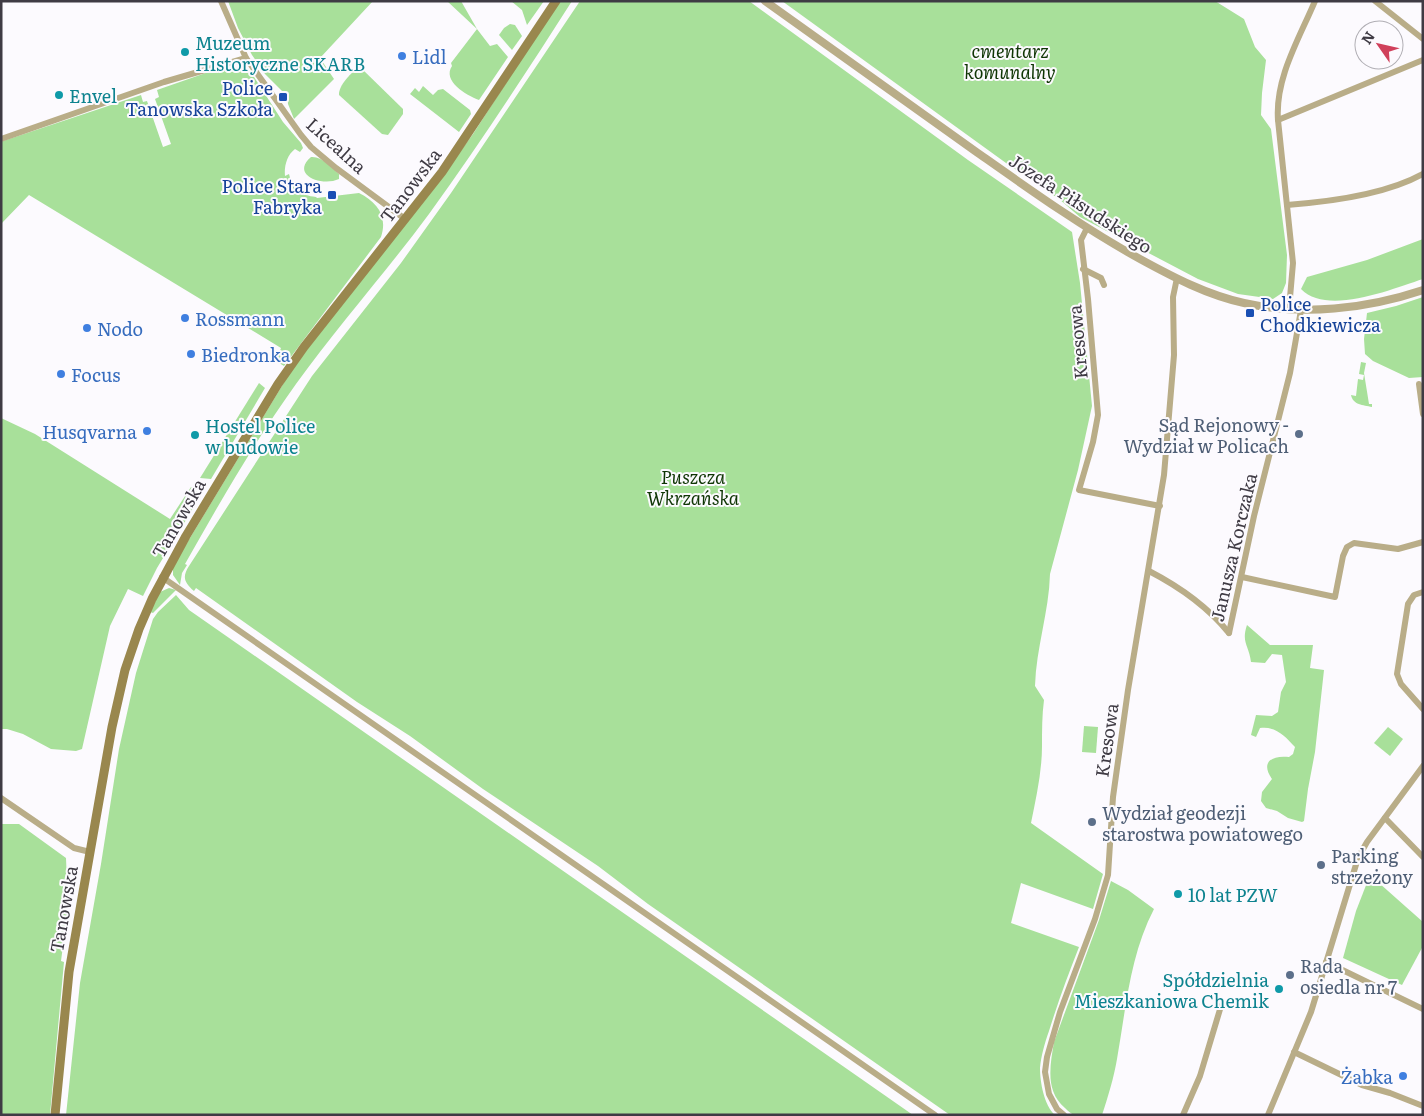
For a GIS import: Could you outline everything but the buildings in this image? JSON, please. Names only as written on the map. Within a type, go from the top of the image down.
[{"type":"main road","name":"Tanowska","points":[[55,1115],[69,972],[112,727],[121,685],[139,629],[162,577],[278,384],[304,347],[406,219],[467,136],[556,1]]},
{"type":"street","name":"Licealna","points":[[220,1],[246,58],[293,125],[312,147],[336,168],[406,219]]},
{"type":"street","name":"Józefa Piłsudskiego","points":[[766,1],[1010,176],[1087,228],[1177,278],[1207,292],[1252,305],[1301,310],[1364,305],[1423,290]]},
{"type":"street","points":[[1288,309],[1293,263],[1277,97],[1281,81],[1316,1]]},
{"type":"street","points":[[1376,1],[1423,39]]},
{"type":"street","points":[[1,139],[148,88],[246,58]]},
{"type":"street","points":[[1278,120],[1423,60]]},
{"type":"street","points":[[1287,205],[1350,198],[1398,184],[1423,174]]},
{"type":"street","name":"Kresowa","points":[[1087,228],[1081,240],[1098,415],[1093,442],[1079,490],[1160,506]]},
{"type":"street","points":[[1084,270],[1101,278],[1104,285]]},
{"type":"street","name":"Kresowa","points":[[1064,1115],[1057,1109],[1049,1094],[1046,1072],[1047,1057],[1055,1027],[1095,919],[1108,875],[1113,797],[1160,506],[1171,409],[1174,355],[1173,297],[1177,278]]},
{"type":"street","name":"Janusza Korczaka","points":[[1149,571],[1204,608],[1229,633],[1254,516],[1290,373],[1301,310]]},
{"type":"street","points":[[1419,384],[1423,414]]},
{"type":"street","points":[[1242,577],[1335,597],[1343,556],[1347,547],[1354,543],[1398,549],[1423,542]]},
{"type":"street","points":[[162,577],[934,1115]]},
{"type":"street","points":[[1423,592],[1414,595],[1408,604],[1397,674],[1401,684],[1423,709]]},
{"type":"street","points":[[1268,1115],[1311,1012],[1358,858],[1367,842],[1423,766]]},
{"type":"street","points":[[1,798],[74,848],[90,852]]},
{"type":"street","points":[[1385,818],[1423,857]]},
{"type":"street","points":[[1326,962],[1423,1009]]},
{"type":"street","points":[[1183,1115],[1200,1076],[1221,1006]]},
{"type":"street","points":[[1294,1052],[1362,1085],[1390,1092],[1423,1106]]},
{"type":"green space","points":[[228,1],[373,1],[320,58],[334,79],[294,119],[287,96],[265,74],[252,55],[238,28]]},
{"type":"green space","points":[[447,1],[461,1],[477,29]]},
{"type":"green space","points":[[511,1],[544,1],[527,25],[522,10]]},
{"type":"green space","points":[[559,1],[572,1],[466,162],[413,236],[312,362],[266,427],[185,564],[187,565],[182,573],[180,585],[173,575],[173,566],[294,366],[444,174],[473,134]]},
{"type":"green space","name":"Puszcza Wkrzańska","points":[[580,1],[749,1],[968,160],[1072,232],[1080,283],[1092,406],[1078,470],[1050,574],[1036,672],[1035,686],[1044,700],[1042,756],[1031,823],[1103,874],[1093,909],[1021,883],[1011,923],[1079,947],[1056,1010],[1041,1063],[1040,1074],[1043,1093],[1051,1111],[1055,1115],[950,1115],[648,904],[598,866],[483,789],[410,736],[357,702],[196,588],[194,591],[186,582],[185,573],[189,566],[312,376],[401,263],[451,193]]},
{"type":"green space","name":"cmentarz komunalny","points":[[782,1],[1215,1],[1244,19],[1255,47],[1266,60],[1261,115],[1271,129],[1287,255],[1286,283],[1282,293],[1273,299],[1238,294],[1198,279],[1080,217],[1059,199],[1006,163]]},
{"type":"green space","points":[[510,24],[515,25],[522,36],[512,50],[499,35]]},
{"type":"green space","points":[[477,29],[490,46],[497,44],[508,57],[479,100],[462,91],[450,77],[451,63]]},
{"type":"green space","points":[[233,67],[245,70],[254,77],[283,122],[301,143],[303,148],[300,152],[295,149],[292,151],[285,168],[285,176],[289,174],[298,191],[317,198],[359,193],[376,205],[382,216],[383,229],[381,237],[284,366],[276,361],[281,348],[29,195],[1,224],[1,142],[141,95],[143,102],[147,101],[163,147],[171,144],[155,99],[159,97],[157,90],[220,68]]},
{"type":"green space","points":[[360,67],[403,109],[403,114],[388,135],[382,134],[339,95],[339,91],[346,79]]},
{"type":"green space","points":[[423,86],[433,95],[438,90],[443,89],[470,110],[471,114],[459,132],[410,94],[415,88],[419,92]]},
{"type":"green space","points":[[311,157],[319,158],[326,162],[339,174],[339,179],[324,181],[311,178],[304,169],[305,163]]},
{"type":"green space","points":[[1423,239],[1423,279],[1378,294],[1343,300],[1327,300],[1312,297],[1301,289],[1307,277],[1367,260]]},
{"type":"green space","points":[[1423,297],[1423,377],[1409,378],[1373,361],[1365,354],[1364,339],[1367,313]]},
{"type":"green space","points":[[1361,362],[1366,363],[1364,373],[1369,404],[1372,404],[1372,407],[1356,403],[1351,395],[1356,396],[1358,379],[1363,380],[1364,375],[1359,374]]},
{"type":"green space","points":[[259,383],[265,388],[211,479],[200,478]]},
{"type":"green space","points":[[1,418],[35,434],[170,519],[191,487],[201,495],[157,568],[143,596],[128,589],[110,626],[82,749],[76,751],[51,749],[23,734],[1,729]]},
{"type":"green space","points":[[169,588],[176,590],[153,613],[150,612],[160,592]]},
{"type":"green space","points":[[176,595],[189,610],[913,1115],[66,1115],[80,983],[119,749],[136,673],[153,619]]},
{"type":"green space","points":[[1247,625],[1270,645],[1313,645],[1310,668],[1324,670],[1315,752],[1304,821],[1302,822],[1266,808],[1261,801],[1262,792],[1272,779],[1267,768],[1268,764],[1277,757],[1289,757],[1293,754],[1295,747],[1275,730],[1260,728],[1256,737],[1251,735],[1256,715],[1272,716],[1278,712],[1281,692],[1286,682],[1282,655],[1272,654],[1265,663],[1251,662],[1245,640]]},
{"type":"green space","points":[[1084,726],[1098,727],[1096,753],[1082,752]]},
{"type":"green space","points":[[1388,727],[1403,739],[1390,756],[1374,743]]},
{"type":"green space","points":[[1,824],[19,824],[66,858],[68,908],[61,961],[64,962],[50,1115],[1,1115]]},
{"type":"green space","points":[[1370,875],[1423,922],[1423,946],[1402,985],[1343,958],[1356,911]]},
{"type":"green space","points":[[1111,881],[1128,890],[1154,909],[1139,945],[1134,963],[1116,1066],[1102,1115],[1075,1115],[1065,1108],[1054,1094],[1050,1069],[1054,1042],[1099,920]]},
{"type":"place","name":"Muzeum Historyczne SKARB","points":[[185,52]]},
{"type":"place","name":"Lidl","points":[[402,56]]},
{"type":"place","name":"Envel","points":[[59,95]]},
{"type":"place","name":"Police Tanowska Szkoła","points":[[283,97]]},
{"type":"place","name":"Police Stara Fabryka","points":[[332,195]]},
{"type":"place","name":"Police Chodkiewicza","points":[[1250,313]]},
{"type":"place","name":"Rossmann","points":[[185,318]]},
{"type":"place","name":"Nodo","points":[[87,328]]},
{"type":"place","name":"Biedronka","points":[[191,354]]},
{"type":"place","name":"Focus","points":[[61,374]]},
{"type":"place","name":"Husqvarna","points":[[147,431]]},
{"type":"place","name":"Sąd Rejonowy - Wydział w Policach","points":[[1299,434]]},
{"type":"place","name":"Hostel Police w budowie","points":[[195,435]]},
{"type":"place","name":"Wydział geodezji starostwa powiatowego","points":[[1092,822]]},
{"type":"place","name":"Parking strzeżony","points":[[1321,865]]},
{"type":"place","name":"10 lat PZW","points":[[1178,894]]},
{"type":"place","name":"Rada osiedla nr 7","points":[[1290,975]]},
{"type":"place","name":"Spółdzielnia Mieszkaniowa Chemik","points":[[1279,989]]},
{"type":"place","name":"Żabka","points":[[1403,1076]]}]
